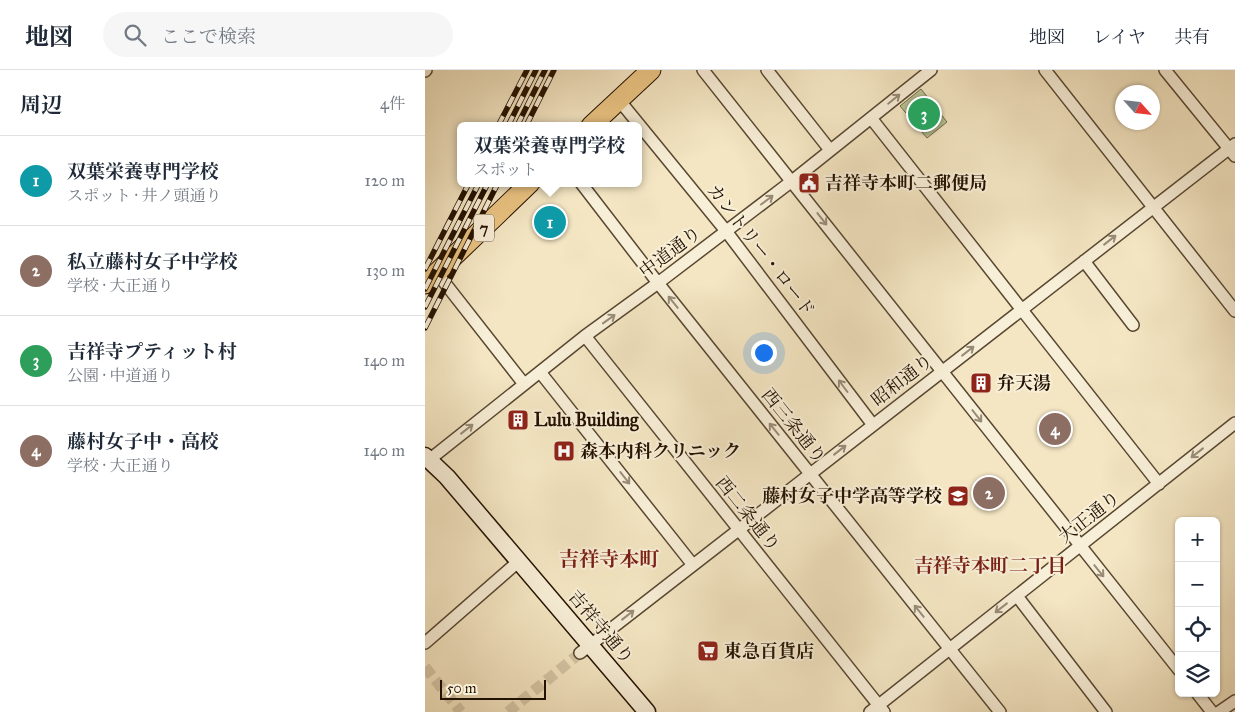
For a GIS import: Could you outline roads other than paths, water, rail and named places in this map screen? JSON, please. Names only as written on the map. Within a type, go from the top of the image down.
[{"type":"main road","points":[[595,122],[651,70]]},
{"type":"main road","name":"7","points":[[431,279],[526,187]]},
{"type":"main road","name":"吉祥寺通り","points":[[426,460],[447,477],[519,561],[585,649],[647,712]]},
{"type":"street","points":[[703,70],[1175,665]]},
{"type":"street","points":[[767,70],[830,150]]},
{"type":"street","name":"中道通り","points":[[426,460],[585,336],[792,181],[931,70]]},
{"type":"street","points":[[1045,70],[1235,311]]},
{"type":"street","points":[[1165,70],[1233,149]]},
{"type":"street","name":"カントリー・ロード","points":[[619,100],[637,122]]},
{"type":"street","points":[[871,118],[1159,484]]},
{"type":"street","name":"カントリー・ロード","points":[[642,128],[726,231],[873,425]]},
{"type":"street","name":"昭和通り","points":[[585,649],[1153,207],[1233,149]]},
{"type":"street","name":"西三条通り","points":[[584,187],[658,283],[1000,712]]},
{"type":"street","points":[[1084,261],[1133,325]]},
{"type":"street","points":[[431,279],[524,384]]},
{"type":"street","name":"西二条通り","points":[[585,336],[877,710]]},
{"type":"street","points":[[540,372],[693,565]]},
{"type":"street","name":"大正通り","points":[[877,710],[950,649],[1235,423]]},
{"type":"street","points":[[425,643],[519,561]]},
{"type":"street","points":[[1017,596],[1106,712]]},
{"type":"street","points":[[1200,697],[1212,712]]},
{"type":"street","points":[[1219,712],[1235,701]]},
{"type":"tunnel","points":[[508,712],[580,653]]},
{"type":"tunnel","points":[[425,667],[461,712]]},
{"type":"railway","points":[[500,122],[527,70]]},
{"type":"railway","points":[[510,122],[536,70]]},
{"type":"railway","points":[[519,122],[545,70]]},
{"type":"railway","points":[[528,122],[554,70]]},
{"type":"railway","points":[[425,269],[467,187]]},
{"type":"railway","points":[[425,289],[477,187]]},
{"type":"railway","points":[[425,307],[486,187]]},
{"type":"railway","points":[[425,328],[496,187]]},
{"type":"place","name":"吉祥寺プティット村","points":[[924,114]]},
{"type":"place","name":"吉祥寺本町二郵便局","points":[[809,183]]},
{"type":"place","name":"双葉栄養専門学校","points":[[550,222]]},
{"type":"place","name":"弁天湯","points":[[981,383]]},
{"type":"place","name":"Lulu Building","points":[[518,420]]},
{"type":"place","name":"藤村女子中・高校","points":[[1055,429]]},
{"type":"place","name":"森本内科クリニック","points":[[564,451]]},
{"type":"place","name":"私立藤村女子中学校","points":[[989,493]]},
{"type":"place","name":"藤村女子中学高等学校","points":[[958,496]]},
{"type":"place","name":"東急百貨店","points":[[708,651]]},
{"type":"district","name":"吉祥寺本町","points":[[609,559]]},
{"type":"district","name":"吉祥寺本町二丁目","points":[[990,565]]}]
